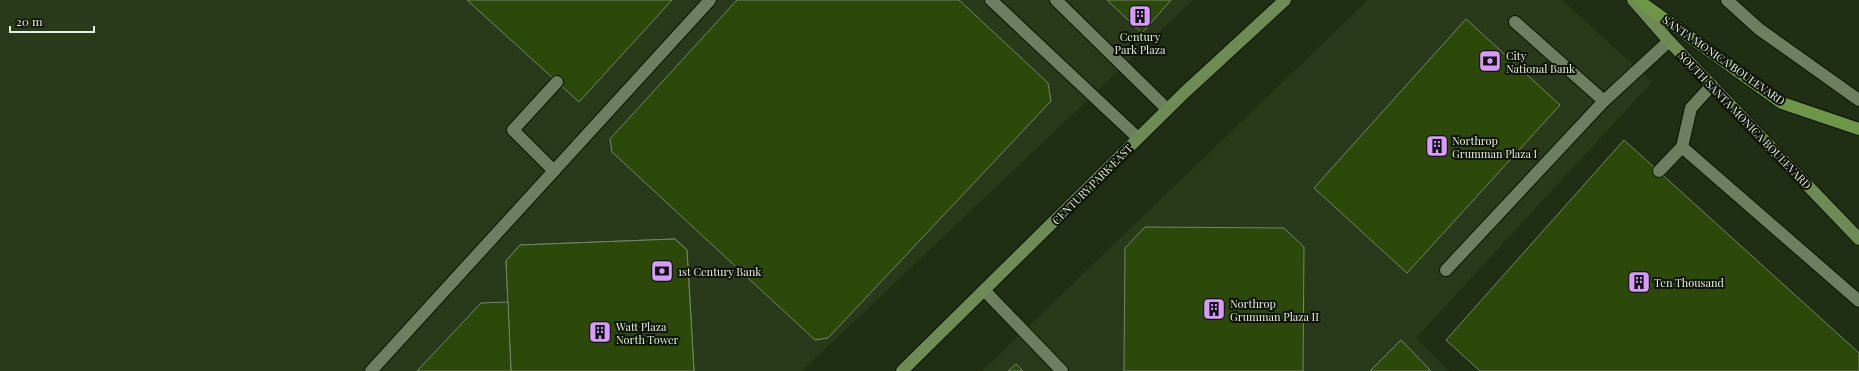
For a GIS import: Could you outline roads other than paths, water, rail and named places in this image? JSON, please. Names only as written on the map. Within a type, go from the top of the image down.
[{"type":"main road","name":"CENTURY PARK EAST","points":[[902,371],[1167,109],[1285,0]]},
{"type":"main road","name":"SOUTH SANTA MONICA BOULEVARD","points":[[1633,0],[1669,41],[1859,238]]},
{"type":"main road","name":"SANTA MONICA BOULEVARD","points":[[1638,0],[1782,103],[1859,129]]},
{"type":"lane","points":[[370,371],[710,0]]},
{"type":"lane","points":[[991,0],[1138,138]]},
{"type":"lane","points":[[1056,0],[1167,109]]},
{"type":"lane","points":[[1727,0],[1759,29],[1859,100]]},
{"type":"lane","points":[[1515,22],[1604,101]]},
{"type":"lane","points":[[1446,270],[1604,101],[1669,41]]},
{"type":"lane","points":[[554,171],[513,130],[557,82]]},
{"type":"lane","points":[[1659,172],[1682,147],[1691,108],[1712,85]]},
{"type":"lane","points":[[1682,147],[1859,301]]},
{"type":"lane","points":[[984,290],[1062,371]]},
{"type":"place","name":"Century Park Plaza","points":[[1140,16]]},
{"type":"place","name":"City National Bank","points":[[1490,61]]},
{"type":"place","name":"Northrop Grumman Plaza I","points":[[1437,146]]},
{"type":"place","name":"1st Century Bank","points":[[662,271]]},
{"type":"place","name":"Ten Thousand","points":[[1639,282]]},
{"type":"place","name":"Northrop Grumman Plaza II","points":[[1214,309]]},
{"type":"place","name":"Watt Plaza North Tower","points":[[600,332]]}]
